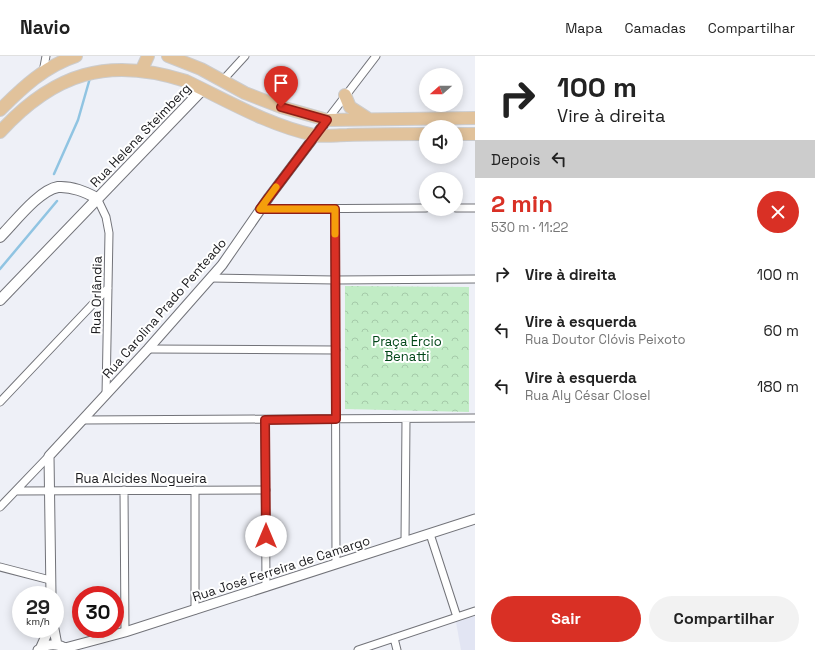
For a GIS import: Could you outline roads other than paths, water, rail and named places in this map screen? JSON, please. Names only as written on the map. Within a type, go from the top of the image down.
[{"type":"main road","points":[[0,110],[33,79],[43,72],[76,56]]},
{"type":"main road","points":[[143,67],[148,56]]},
{"type":"main road","points":[[168,56],[201,69],[245,93],[281,107],[327,120],[475,118]]},
{"type":"main road","points":[[0,132],[43,91],[74,73],[98,66],[117,64],[143,67],[170,74],[236,107],[274,123],[316,135],[419,134]]},
{"type":"main road","points":[[33,79],[34,87],[43,91]]},
{"type":"main road","name":"Rua Helena Steimberg","points":[[0,300],[96,198],[202,90]]},
{"type":"main road","points":[[345,95],[350,107],[368,119]]},
{"type":"main road","points":[[274,123],[281,107]]},
{"type":"main road","points":[[463,134],[475,134]]},
{"type":"main road","name":"Rua Helena Steimberg","points":[[0,237],[40,196],[57,187],[71,188],[96,198]]},
{"type":"street","points":[[43,72],[46,56]]},
{"type":"street","points":[[223,80],[245,56]]},
{"type":"street","name":"Rua Carolina Prado Penteado","points":[[0,507],[106,395],[222,265],[260,209],[376,56]]},
{"type":"street","name":"Rua Orlândia","points":[[96,198],[106,217],[109,233],[106,395]]},
{"type":"street","points":[[260,209],[419,208]]},
{"type":"street","points":[[463,208],[475,208]]},
{"type":"street","points":[[335,209],[336,564]]},
{"type":"street","points":[[210,278],[335,280],[475,279]]},
{"type":"street","points":[[0,402],[108,288]]},
{"type":"street","points":[[148,349],[336,350]]},
{"type":"street","points":[[83,420],[475,418]]},
{"type":"street","points":[[405,542],[406,419]]},
{"type":"street","points":[[265,420],[266,587]]},
{"type":"street","points":[[49,456],[50,586]]},
{"type":"street","points":[[124,490],[125,632]]},
{"type":"street","points":[[195,490],[195,610]]},
{"type":"street","name":"Rua Alcides Nogueira","points":[[16,491],[266,490]]},
{"type":"street","name":"Rua José Ferreira de Camargo","points":[[40,649],[49,645],[63,648],[125,632],[475,519]]},
{"type":"street","points":[[430,534],[458,616]]},
{"type":"street","points":[[0,567],[50,580]]},
{"type":"street","points":[[358,650],[475,610]]},
{"type":"street","points":[[40,649],[45,638]]},
{"type":"street","points":[[58,638],[63,648]]},
{"type":"street","points":[[394,638],[397,650]]},
{"type":"street","name":"Rua José Ferreira de Camargo","points":[[85,650],[94,641]]},
{"type":"waterway","points":[[54,174],[78,120],[90,78]]},
{"type":"waterway","points":[[0,269],[57,201]]},
{"type":"park label","name":"Praça Ércio Benatti","points":[[407,348]]}]
